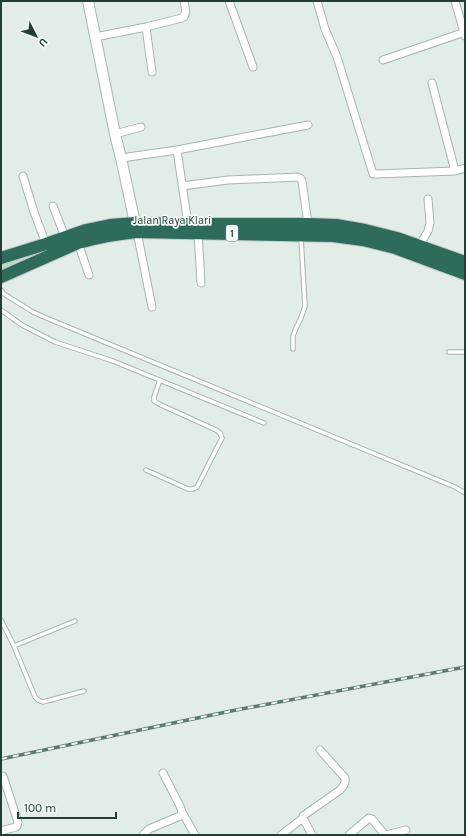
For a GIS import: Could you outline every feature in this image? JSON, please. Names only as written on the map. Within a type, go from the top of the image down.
[{"type":"highway","name":"Jalan Raya Klari","points":[[1,277],[90,239],[112,235],[136,228],[188,224],[304,230],[362,240],[395,248],[465,274]]},
{"type":"highway","name":"Jalan Raya Klari","points":[[1,258],[86,230],[110,226],[198,233],[304,230],[336,225],[366,230],[397,238],[465,262]]},
{"type":"street","points":[[88,1],[152,306]]},
{"type":"street","points":[[95,36],[146,27],[185,17],[184,1]]},
{"type":"street","points":[[229,1],[253,67]]},
{"type":"street","points":[[317,1],[325,29],[337,57],[373,174],[455,171],[465,168]]},
{"type":"street","points":[[383,60],[465,34],[455,1]]},
{"type":"street","points":[[146,27],[152,72]]},
{"type":"street","points":[[432,83],[455,171]]},
{"type":"street","points":[[121,158],[177,150],[308,124]]},
{"type":"street","points":[[115,134],[141,127]]},
{"type":"street","points":[[177,150],[188,224]]},
{"type":"street","points":[[23,176],[46,244]]},
{"type":"street","points":[[182,186],[228,180],[298,177],[302,181],[304,230]]},
{"type":"street","points":[[419,246],[428,231],[430,223],[428,199]]},
{"type":"street","points":[[53,206],[65,237]]},
{"type":"street","points":[[198,233],[201,283]]},
{"type":"street","points":[[78,243],[89,275]]},
{"type":"street","points":[[281,835],[303,818],[303,816],[340,790],[346,782],[345,778],[320,750]]},
{"type":"street","points":[[163,773],[195,835]]},
{"type":"street","points":[[1,831],[16,827],[18,822],[3,776]]},
{"type":"street","points":[[143,835],[149,829],[180,816],[182,812]]},
{"type":"street","points":[[303,818],[312,835]]},
{"type":"street","points":[[349,835],[369,818],[372,819],[384,834],[406,830]]},
{"type":"lane","points":[[293,349],[296,328],[305,306],[304,230]]},
{"type":"lane","points":[[1,290],[4,294],[44,317],[456,487],[465,493]]},
{"type":"lane","points":[[1,310],[22,325],[55,342],[113,361],[264,423]]},
{"type":"lane","points":[[449,352],[465,352]]},
{"type":"lane","points":[[146,470],[188,489],[193,489],[197,487],[222,438],[220,432],[154,401],[160,380]]},
{"type":"lane","points":[[1,620],[14,646],[35,697],[38,700],[44,702],[84,691]]},
{"type":"lane","points":[[14,646],[75,621]]},
{"type":"green space","points":[[28,258],[1,273],[1,263]]},
{"type":"railway","points":[[1,759],[231,711],[465,667]]}]
